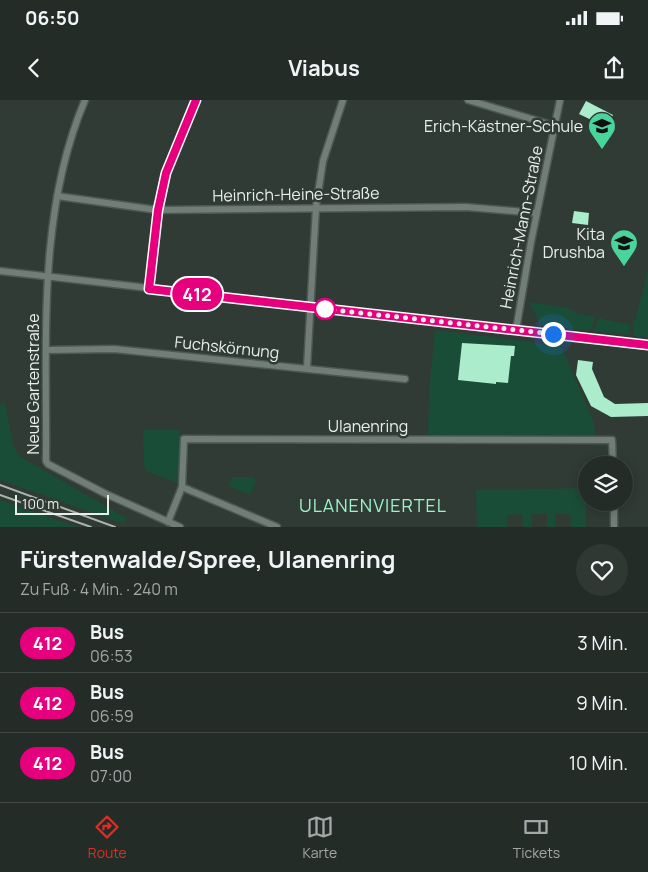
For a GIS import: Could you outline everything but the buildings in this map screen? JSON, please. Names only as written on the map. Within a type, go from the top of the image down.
[{"type":"street","name":"Neue Gartenstraße","points":[[85,100],[67,152],[57,196],[48,278],[47,462],[106,494],[180,527]]},
{"type":"street","points":[[149,289],[158,210],[166,173],[196,100]]},
{"type":"street","points":[[307,368],[316,207],[323,161],[343,100]]},
{"type":"street","points":[[468,100],[555,126]]},
{"type":"street","name":"Heinrich-Mann-Straße","points":[[516,330],[560,100]]},
{"type":"street","name":"Heinrich-Heine-Straße","points":[[57,196],[158,210],[466,207],[537,213]]},
{"type":"street","points":[[0,271],[48,278],[648,345]]},
{"type":"street","name":"Fuchskörnung","points":[[47,350],[112,349],[405,379]]},
{"type":"street","name":"Ulanenring","points":[[168,522],[182,487],[184,439],[612,440],[613,456]]},
{"type":"street","points":[[182,487],[277,527]]},
{"type":"street","points":[[614,511],[614,527]]},
{"type":"green space","points":[[648,270],[648,338],[634,336],[632,320],[635,321]]},
{"type":"green space","points":[[529,302],[569,308],[577,314],[596,317],[589,331],[541,325]]},
{"type":"green space","points":[[599,318],[629,325],[630,335],[593,331]]},
{"type":"green space","points":[[435,330],[561,346],[594,423],[595,435],[428,435],[430,380]]},
{"type":"green space","points":[[0,404],[5,404],[13,445],[19,456],[126,518],[124,524],[0,480]]},
{"type":"green space","points":[[143,430],[180,430],[180,484],[148,472],[144,467]]},
{"type":"green space","points":[[232,477],[253,477],[256,481],[250,495],[229,486]]},
{"type":"green space","points":[[578,488],[578,511],[586,511],[586,527],[571,527],[570,514],[555,514],[555,527],[547,527],[547,514],[531,514],[532,527],[523,527],[522,514],[507,515],[507,527],[477,527],[476,490]]},
{"type":"green space","points":[[0,500],[77,527],[0,527]]},
{"type":"railway","points":[[0,485],[115,527]]},
{"type":"railway","points":[[0,495],[91,527]]},
{"type":"bus line","name":"412","points":[[196,100],[166,173],[158,210],[149,289],[648,345]]},
{"type":"place","name":"Erich-Kästner-Schule","points":[[602,150]]},
{"type":"place","name":"Kita Drushba","points":[[624,267]]},
{"type":"district","name":"ULANENVIERTEL","points":[[373,506]]},
{"type":"route","points":[[325,309],[553,334]]}]
